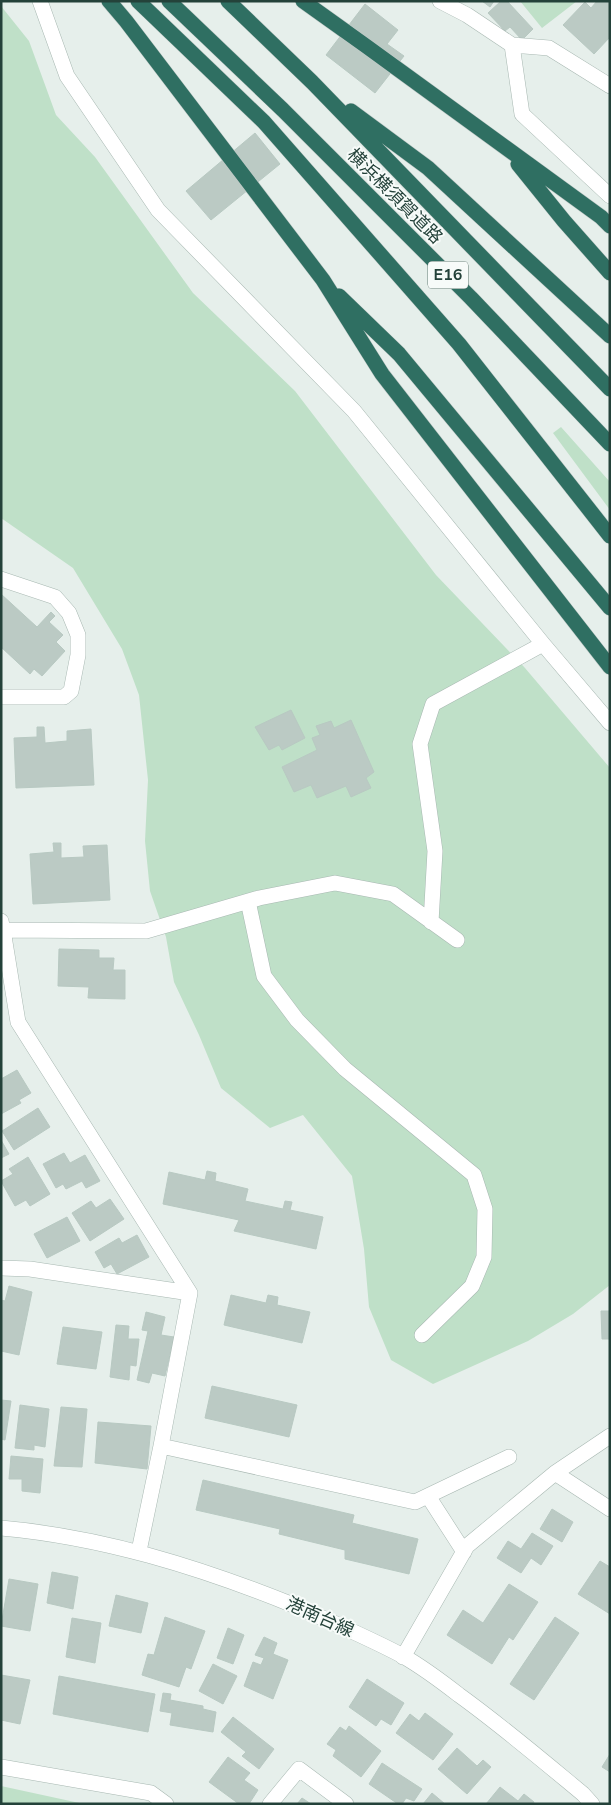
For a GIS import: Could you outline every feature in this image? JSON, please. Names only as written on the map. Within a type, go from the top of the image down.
[{"type":"highway","points":[[109,1],[323,280],[382,374],[610,667]]},
{"type":"highway","points":[[138,1],[264,122],[459,344],[610,536]]},
{"type":"highway","name":"横浜横須賀道路","points":[[169,1],[283,110],[471,298],[610,444]]},
{"type":"highway","name":"横浜横須賀道路","points":[[228,1],[312,82],[610,389]]},
{"type":"highway","points":[[303,1],[601,217],[610,226]]},
{"type":"highway","points":[[312,82],[428,168],[610,336]]},
{"type":"highway","points":[[506,149],[564,221],[610,273]]},
{"type":"highway","points":[[323,280],[399,354],[610,608]]},
{"type":"street","points":[[40,1],[67,76],[158,210],[354,411],[542,644],[610,723]]},
{"type":"street","points":[[440,1],[467,15],[512,45],[549,48],[610,86]]},
{"type":"street","points":[[512,45],[522,114],[610,196]]},
{"type":"street","points":[[1,579],[55,597],[69,612],[75,627],[78,635],[78,655],[71,691],[64,697],[1,697]]},
{"type":"street","points":[[431,922],[435,851],[420,744],[433,704],[542,644]]},
{"type":"street","points":[[138,1551],[161,1446],[190,1294],[18,1022],[2,927],[146,931],[248,901],[335,883],[393,894],[457,940]]},
{"type":"street","points":[[248,901],[264,976],[297,1020],[345,1069],[474,1175],[485,1209],[484,1257],[472,1286],[422,1335]]},
{"type":"street","points":[[1,1268],[30,1269],[190,1294]]},
{"type":"street","points":[[403,1657],[467,1546],[555,1473],[610,1436]]},
{"type":"street","points":[[161,1446],[415,1502],[509,1457]]},
{"type":"street","points":[[555,1473],[610,1509]]},
{"type":"street","points":[[428,1496],[464,1552]]},
{"type":"street","name":"港南台線","points":[[1,1528],[30,1531],[138,1551],[241,1584],[339,1625],[403,1657],[503,1727],[583,1794],[592,1804]]},
{"type":"street","points":[[1,1767],[151,1793],[166,1804]]},
{"type":"street","points":[[270,1804],[299,1769],[346,1804]]},
{"type":"green space","points":[[520,1],[577,1],[542,28]]},
{"type":"green space","points":[[1,6],[29,41],[56,115],[95,157],[193,293],[295,391],[436,575],[525,668],[610,768],[610,1285],[573,1314],[528,1341],[433,1384],[391,1360],[369,1307],[364,1249],[352,1176],[303,1115],[270,1128],[221,1088],[174,982],[166,937],[150,891],[145,841],[148,780],[139,695],[122,649],[73,568],[1,518]]},
{"type":"green space","points":[[561,427],[610,482],[610,510],[553,433]]},
{"type":"green space","points":[[1,1786],[84,1804],[1,1804]]},
{"type":"building","points":[[482,1],[494,1],[490,7]]},
{"type":"building","points":[[501,1],[507,1],[533,29],[522,40],[510,27],[505,31],[488,13]]},
{"type":"building","points":[[597,1],[610,1],[610,37],[594,54],[563,25],[585,2],[591,8]]},
{"type":"building","points":[[365,4],[398,30],[387,44],[404,56],[375,93],[326,55]]},
{"type":"building","points":[[255,133],[280,164],[211,220],[186,191]]},
{"type":"building","points":[[1,594],[37,627],[51,612],[55,616],[49,622],[63,635],[56,642],[65,651],[42,676],[34,669],[30,674],[1,647]]},
{"type":"building","points":[[291,710],[305,738],[282,750],[279,745],[269,750],[255,727]]},
{"type":"building","points":[[351,720],[374,772],[366,778],[371,788],[351,797],[346,786],[317,798],[311,785],[294,792],[282,767],[317,750],[312,738],[320,735],[316,726],[331,721],[334,728]]},
{"type":"building","points":[[37,727],[44,727],[45,743],[67,741],[67,731],[91,729],[94,785],[16,788],[14,738],[37,737]]},
{"type":"building","points":[[53,843],[61,843],[61,858],[84,857],[83,846],[107,845],[110,900],[33,904],[30,854],[54,852]]},
{"type":"building","points":[[59,949],[99,950],[99,958],[114,958],[113,970],[125,970],[125,999],[88,998],[89,987],[58,986]]},
{"type":"building","points":[[17,1070],[31,1093],[19,1100],[21,1103],[1,1114],[1,1079]]},
{"type":"building","points":[[38,1108],[50,1127],[14,1150],[2,1131]]},
{"type":"building","points":[[1,1140],[9,1154],[1,1158]]},
{"type":"building","points":[[64,1153],[70,1163],[85,1155],[100,1181],[86,1188],[82,1181],[66,1189],[63,1184],[56,1188],[43,1164]]},
{"type":"building","points":[[28,1157],[50,1194],[30,1206],[26,1200],[15,1206],[1,1181],[13,1174],[9,1169]]},
{"type":"building","points":[[207,1171],[216,1173],[215,1181],[248,1189],[245,1201],[283,1209],[285,1201],[292,1202],[290,1210],[323,1217],[316,1249],[234,1231],[239,1220],[163,1204],[169,1172],[205,1180]]},
{"type":"building","points":[[110,1199],[124,1219],[90,1241],[72,1213],[91,1201],[96,1208]]},
{"type":"building","points":[[67,1217],[80,1241],[47,1258],[34,1234]]},
{"type":"building","points":[[137,1235],[149,1257],[117,1274],[111,1264],[104,1268],[95,1252],[119,1238],[122,1243]]},
{"type":"building","points":[[9,1286],[32,1292],[19,1355],[1,1351],[1,1300],[5,1301]]},
{"type":"building","points":[[231,1295],[266,1303],[268,1295],[278,1297],[277,1305],[310,1312],[302,1343],[224,1325]]},
{"type":"building","points":[[601,1311],[610,1311],[610,1339],[602,1339]]},
{"type":"building","points":[[146,1312],[165,1317],[161,1335],[174,1337],[165,1376],[152,1373],[149,1383],[137,1380],[148,1331],[142,1330]]},
{"type":"building","points":[[116,1325],[129,1326],[128,1339],[139,1339],[136,1366],[130,1365],[129,1380],[110,1377]]},
{"type":"building","points":[[63,1327],[102,1332],[96,1369],[57,1364]]},
{"type":"building","points":[[212,1386],[297,1405],[289,1437],[205,1418]]},
{"type":"building","points":[[1,1400],[11,1401],[5,1440],[1,1439]]},
{"type":"building","points":[[20,1405],[49,1409],[45,1447],[34,1445],[34,1450],[15,1448]]},
{"type":"building","points":[[61,1407],[87,1409],[82,1467],[54,1466]]},
{"type":"building","points":[[98,1422],[151,1426],[147,1469],[95,1463]]},
{"type":"building","points":[[11,1456],[43,1459],[40,1493],[22,1491],[22,1479],[9,1479]]},
{"type":"building","points":[[203,1480],[354,1515],[352,1523],[418,1539],[409,1574],[345,1559],[345,1550],[279,1534],[280,1529],[196,1510]]},
{"type":"building","points":[[552,1509],[573,1522],[562,1542],[540,1529]]},
{"type":"building","points":[[532,1533],[553,1546],[541,1565],[531,1558],[521,1573],[497,1558],[508,1541],[521,1549]]},
{"type":"building","points":[[600,1561],[610,1567],[610,1614],[578,1594]]},
{"type":"building","points":[[52,1572],[78,1577],[73,1609],[47,1603]]},
{"type":"building","points":[[9,1579],[38,1584],[30,1631],[1,1626]]},
{"type":"building","points":[[509,1584],[538,1602],[513,1640],[509,1637],[492,1664],[447,1635],[463,1610],[483,1623]]},
{"type":"building","points":[[116,1595],[148,1603],[141,1633],[109,1626]]},
{"type":"building","points":[[165,1617],[205,1631],[191,1669],[186,1667],[179,1687],[142,1675],[148,1654],[154,1655]]},
{"type":"building","points":[[555,1617],[579,1633],[534,1700],[510,1684]]},
{"type":"building","points":[[72,1618],[101,1623],[95,1663],[66,1657]]},
{"type":"building","points":[[228,1628],[244,1635],[233,1664],[217,1658]]},
{"type":"building","points":[[264,1637],[277,1643],[273,1654],[288,1660],[273,1699],[244,1686],[253,1662],[261,1665],[264,1658],[255,1655]]},
{"type":"building","points":[[213,1664],[237,1676],[223,1704],[199,1691]]},
{"type":"building","points":[[1,1675],[30,1680],[20,1724],[1,1720]]},
{"type":"building","points":[[59,1676],[155,1694],[148,1732],[53,1714]]},
{"type":"building","points":[[367,1679],[404,1703],[391,1725],[381,1719],[376,1726],[349,1707]]},
{"type":"building","points":[[163,1693],[171,1694],[170,1700],[203,1706],[203,1709],[216,1712],[213,1732],[170,1725],[172,1713],[160,1711]]},
{"type":"building","points":[[425,1713],[453,1734],[433,1760],[396,1733],[410,1714],[419,1721]]},
{"type":"building","points":[[233,1717],[274,1749],[259,1769],[242,1756],[246,1752],[221,1732]]},
{"type":"building","points":[[349,1726],[381,1751],[361,1777],[333,1756],[336,1750],[327,1744],[340,1727],[346,1731]]},
{"type":"building","points":[[457,1748],[477,1766],[483,1760],[491,1767],[467,1794],[438,1769]]},
{"type":"building","points":[[610,1754],[610,1772],[602,1767]]},
{"type":"building","points":[[228,1757],[250,1773],[244,1780],[258,1790],[249,1804],[239,1804],[209,1782]]},
{"type":"building","points":[[382,1763],[422,1789],[414,1801],[406,1798],[402,1804],[398,1804],[369,1784]]},
{"type":"building","points":[[500,1787],[518,1801],[524,1794],[534,1802],[533,1804],[486,1804]]},
{"type":"building","points":[[432,1793],[445,1804],[423,1804]]},
{"type":"building","points":[[302,1798],[311,1804],[297,1804]]}]
